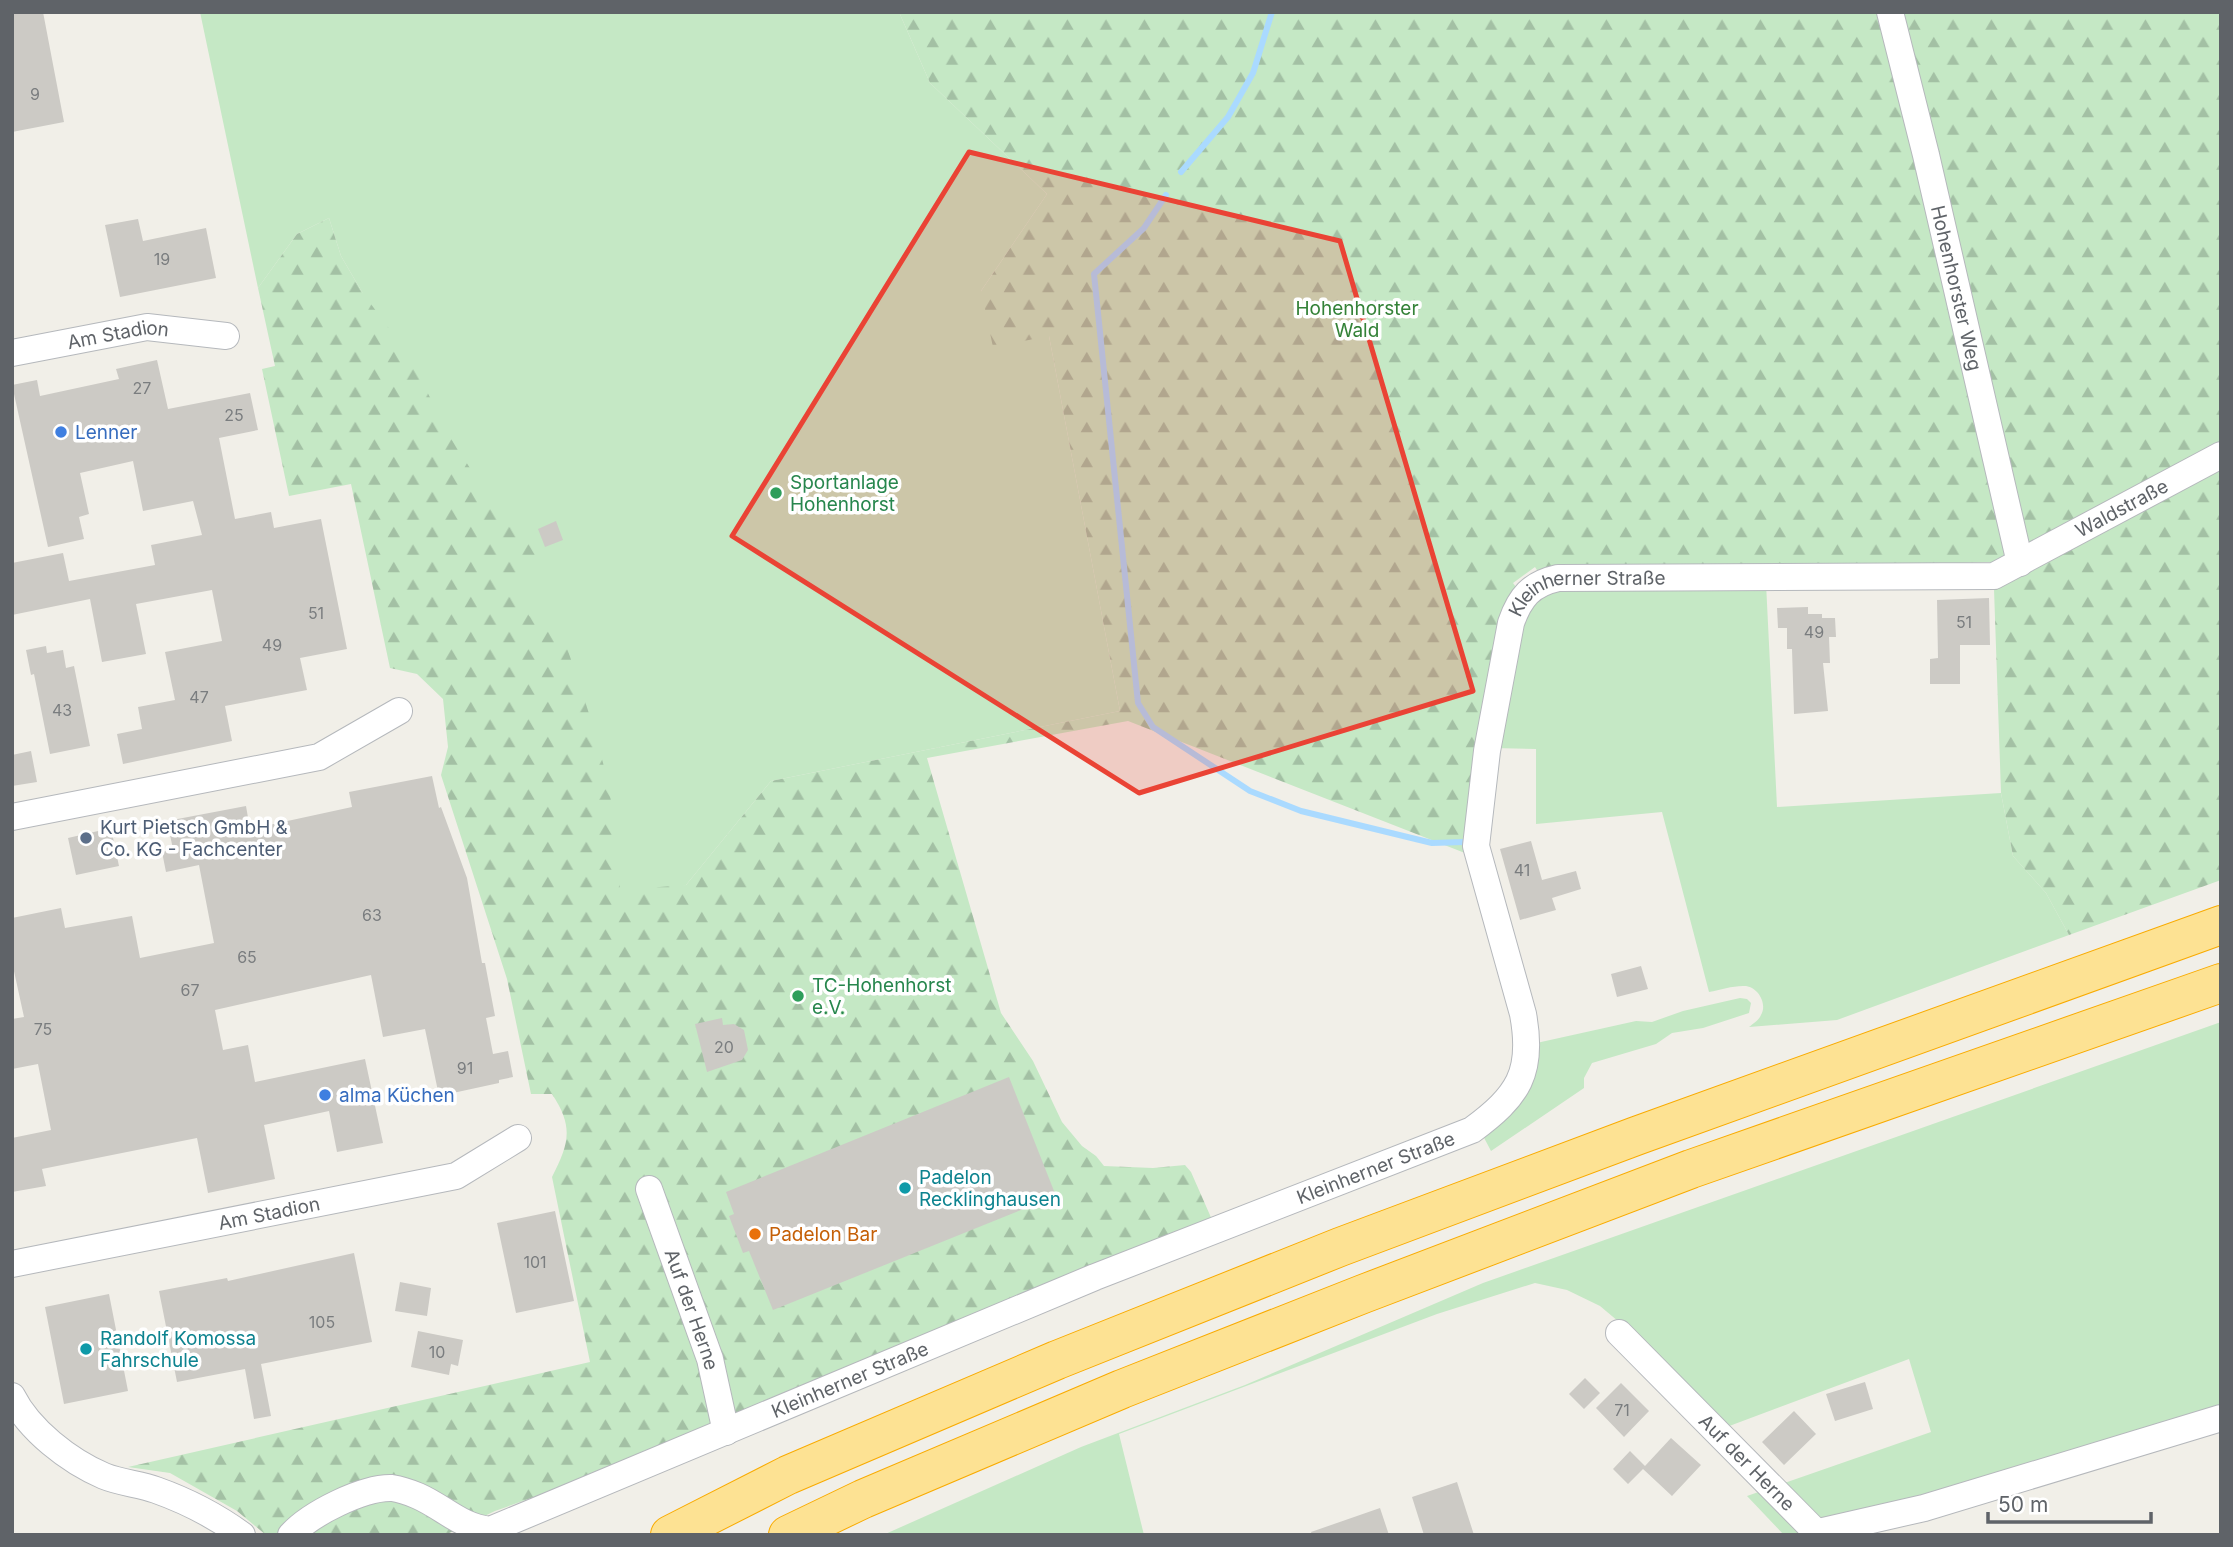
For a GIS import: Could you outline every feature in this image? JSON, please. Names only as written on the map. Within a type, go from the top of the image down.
[{"type":"highway","points":[[670,1535],[801,1469],[1057,1360],[1340,1247],[1610,1145],[2221,925]]},
{"type":"highway","points":[[788,1535],[863,1499],[1111,1394],[1376,1289],[1691,1169],[2221,983]]},
{"type":"street","name":"Hohenhorster Weg","points":[[1890,12],[1926,155],[2020,563]]},
{"type":"street","name":"Am Stadion","points":[[12,352],[147,327],[226,336]]},
{"type":"street","name":"Waldstraße","points":[[2020,563],[2221,455]]},
{"type":"street","name":"Kleinherner Straße","points":[[291,1535],[299,1526],[333,1507],[364,1493],[393,1488],[418,1496],[472,1528],[490,1530],[1095,1277],[1472,1130],[1515,1091],[1527,1057],[1528,1038],[1523,1014],[1476,846],[1487,751],[1511,623],[1518,605],[1529,589],[1544,581],[1558,578],[1994,576],[2020,563]]},
{"type":"street","points":[[12,817],[319,757],[399,711]]},
{"type":"street","name":"Am Stadion","points":[[12,1264],[456,1176],[518,1138]]},
{"type":"street","name":"Auf der Herne","points":[[649,1189],[710,1359],[726,1432]]},
{"type":"street","name":"Auf der Herne","points":[[1619,1333],[1819,1533],[1924,1508],[2221,1418]]},
{"type":"street","points":[[12,1396],[20,1412],[60,1450],[104,1476],[156,1490],[210,1514],[242,1535]]},
{"type":"highlighted area","points":[[969,152],[1340,241],[1473,691],[1139,793],[732,536]]},
{"type":"green space","name":"Sportanlage Hohenhorst","points":[[200,12],[899,12],[930,83],[1047,194],[981,291],[1049,336],[1120,711],[771,781],[686,885],[581,925],[362,292],[341,256],[329,218],[297,234],[258,288]]},
{"type":"green space","name":"Hohenhorster Wald","points":[[899,12],[2221,12],[2221,880],[2069,935],[2046,893],[2013,856],[2001,793],[1991,562],[1542,578],[1535,567],[1513,583],[1519,591],[1470,855],[1128,721],[927,758],[1001,1013],[1033,1061],[1062,1122],[1082,1146],[1104,1166],[1153,1168],[1185,1165],[1191,1172],[1213,1222],[686,1443],[495,1511],[445,1535],[266,1535],[237,1511],[170,1473],[128,1467],[590,1362],[552,1177],[567,1135],[564,1116],[552,1094],[531,1094],[507,979],[441,775],[448,747],[443,699],[417,674],[390,668],[351,484],[289,496],[262,369],[275,366],[258,288],[297,234],[329,218],[341,256],[362,292],[408,354],[449,435],[506,525],[536,534],[550,560],[514,565],[529,616],[559,625],[586,703],[608,784],[620,890],[686,885],[771,781],[1120,711],[1049,336],[993,347],[981,291],[1047,194],[930,83]]},
{"type":"green space","points":[[1766,583],[1777,807],[2001,793],[2013,856],[2046,893],[2069,935],[1837,1020],[1749,1027],[1763,1010],[1762,1000],[1753,988],[1730,987],[1709,992],[1662,812],[1536,824],[1536,749],[1493,748],[1527,607],[1552,590]]},
{"type":"green space","points":[[1740,998],[1751,1003],[1749,1013],[1703,1028],[1672,1033],[1656,1044],[1592,1063],[1584,1078],[1584,1088],[1491,1151],[1481,1132],[1532,1044],[1636,1021],[1652,1022],[1683,1011]]},
{"type":"green space","points":[[2221,1022],[2221,1424],[1848,1535],[1784,1535],[1747,1496],[1931,1432],[1909,1359],[1724,1428],[1631,1332],[1600,1306],[1567,1290],[1535,1283],[1437,1314],[1119,1434],[1144,1535],[883,1535],[1081,1447],[1245,1385],[1483,1283]]},
{"type":"building","points":[[12,12],[43,12],[64,122],[12,132]]},
{"type":"building","points":[[138,219],[143,241],[206,228],[216,278],[120,297],[105,225]]},
{"type":"building","points":[[157,360],[168,409],[250,393],[258,430],[219,438],[235,519],[271,512],[274,528],[321,519],[347,649],[300,658],[307,690],[225,706],[232,741],[123,764],[117,734],[142,729],[138,707],[175,700],[165,652],[222,641],[212,590],[136,604],[146,654],[102,662],[90,599],[12,615],[12,563],[63,553],[69,581],[155,565],[151,545],[202,535],[193,501],[143,511],[133,461],[80,473],[89,514],[79,517],[84,539],[48,547],[12,385],[37,380],[40,396],[119,379],[116,369]]},
{"type":"building","points":[[556,521],[563,540],[545,547],[538,529]]},
{"type":"building","points":[[1989,598],[1990,645],[1960,645],[1960,684],[1930,684],[1930,659],[1938,658],[1937,600]]},
{"type":"building","points":[[1808,607],[1808,614],[1835,618],[1836,637],[1829,637],[1830,663],[1823,663],[1828,711],[1794,714],[1792,649],[1787,649],[1787,628],[1778,628],[1777,608]]},
{"type":"building","points":[[46,646],[47,653],[63,650],[66,668],[74,666],[90,746],[50,754],[34,674],[31,675],[26,650]]},
{"type":"building","points":[[31,751],[37,782],[12,786],[12,755]]},
{"type":"building","points":[[432,776],[439,808],[441,807],[467,878],[482,963],[485,963],[495,1016],[486,1018],[493,1054],[508,1051],[513,1077],[499,1080],[499,1083],[439,1096],[425,1029],[383,1037],[371,975],[215,1010],[223,1050],[248,1045],[255,1082],[365,1059],[383,1143],[337,1152],[329,1111],[264,1125],[275,1179],[208,1193],[197,1138],[42,1169],[46,1186],[12,1192],[12,1138],[51,1130],[38,1064],[12,1069],[12,1019],[24,1017],[12,962],[12,918],[61,908],[65,928],[132,916],[140,958],[214,943],[199,865],[166,872],[162,852],[173,849],[167,821],[246,806],[250,829],[352,807],[349,792]]},
{"type":"building","points":[[111,828],[119,866],[76,875],[68,838]]},
{"type":"building","points":[[1531,841],[1542,880],[1576,871],[1581,889],[1552,898],[1556,910],[1520,920],[1500,849]]},
{"type":"building","points":[[1641,966],[1648,989],[1617,997],[1611,974]]},
{"type":"building","points":[[722,1018],[723,1025],[734,1024],[744,1030],[748,1050],[742,1060],[707,1072],[695,1024]]},
{"type":"building","name":"Padelon Recklinghausen","points":[[1009,1077],[1056,1196],[773,1310],[749,1251],[743,1253],[729,1216],[734,1214],[726,1192]]},
{"type":"building","points":[[555,1211],[574,1301],[516,1313],[497,1223]]},
{"type":"building","points":[[354,1253],[372,1342],[261,1364],[271,1416],[254,1419],[245,1369],[177,1382],[159,1291],[227,1278],[228,1281]]},
{"type":"building","points":[[400,1282],[431,1288],[427,1316],[395,1311]]},
{"type":"building","name":"Randolf Komossa Fahrschule","points":[[109,1294],[128,1391],[64,1404],[45,1307]]},
{"type":"building","points":[[418,1331],[463,1340],[458,1366],[451,1364],[449,1375],[411,1367]]},
{"type":"building","points":[[1585,1378],[1600,1393],[1584,1409],[1569,1394]]},
{"type":"building","points":[[1865,1382],[1873,1409],[1835,1421],[1826,1394]]},
{"type":"building","points":[[1621,1383],[1649,1411],[1624,1437],[1596,1408]]},
{"type":"building","points":[[1794,1411],[1816,1434],[1784,1465],[1762,1442]]},
{"type":"building","points":[[1671,1438],[1701,1465],[1672,1496],[1643,1469],[1628,1484],[1613,1469],[1630,1451],[1645,1466]]},
{"type":"building","points":[[1457,1482],[1474,1535],[1424,1535],[1412,1497]]},
{"type":"building","points":[[1380,1508],[1389,1535],[1312,1535],[1311,1532]]},
{"type":"waterway","points":[[1181,172],[1228,117],[1253,73],[1272,12]]},
{"type":"waterway","points":[[1166,195],[1144,228],[1094,274],[1138,703],[1153,727],[1250,791],[1301,811],[1432,843],[1464,842]]},
{"type":"place","name":"Lenner","points":[[61,432]]},
{"type":"place","name":"Sportanlage Hohenhorst","points":[[776,493]]},
{"type":"place","name":"Kurt Pietsch GmbH & Co. KG - Fachcenter","points":[[86,838]]},
{"type":"place","name":"TC-Hohenhorst e.V.","points":[[798,996]]},
{"type":"place","name":"alma Küchen","points":[[325,1095]]},
{"type":"place","name":"Padelon Recklinghausen","points":[[905,1188]]},
{"type":"place","name":"Padelon Bar","points":[[755,1234]]},
{"type":"place","name":"Randolf Komossa Fahrschule","points":[[86,1349]]}]
